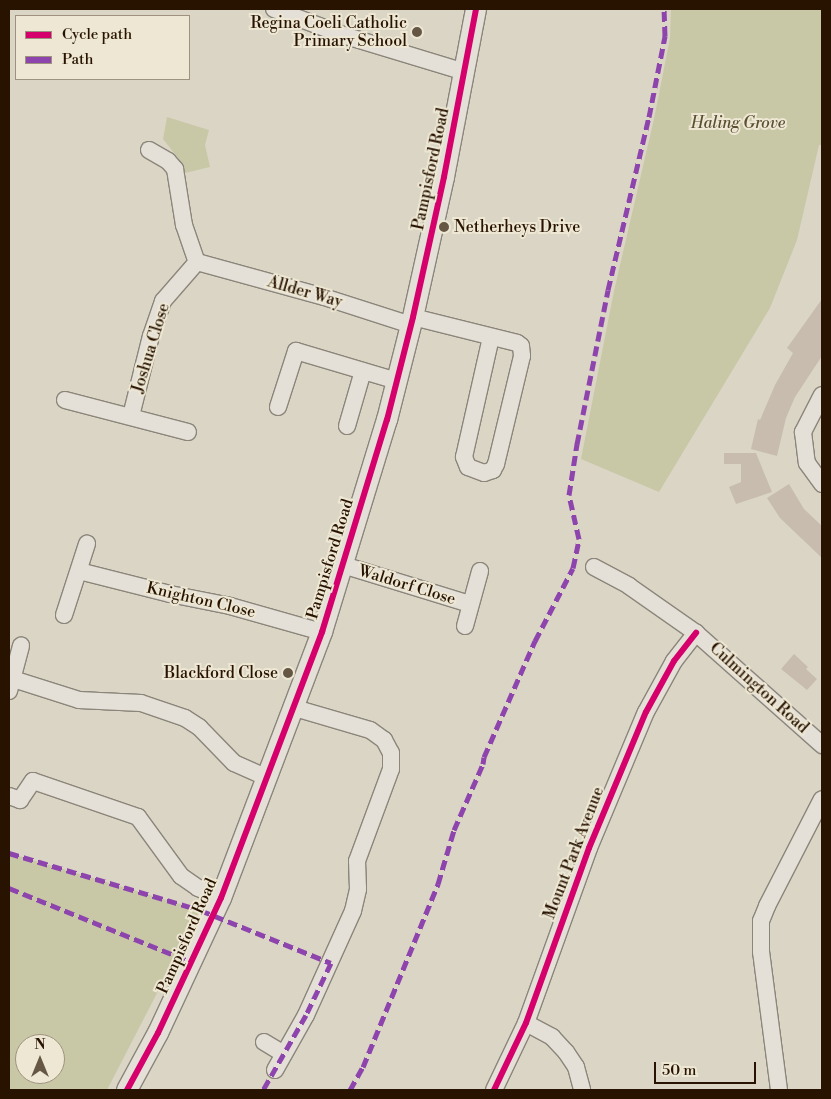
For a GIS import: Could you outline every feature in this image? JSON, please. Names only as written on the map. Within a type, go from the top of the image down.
[{"type":"street","points":[[274,9],[343,35],[465,72]]},
{"type":"street","name":"Pampisford Road","points":[[127,1090],[158,1033],[221,898],[295,708],[344,565],[397,381],[412,321],[465,72],[476,9]]},
{"type":"street","points":[[149,150],[168,161],[175,169],[184,225],[198,262]]},
{"type":"street","name":"Allder Way","points":[[198,262],[412,321]]},
{"type":"street","name":"Joshua Close","points":[[131,416],[151,336],[163,301],[198,262]]},
{"type":"street","points":[[412,321],[491,337],[518,343],[522,349],[522,356],[496,464],[493,470],[484,473],[468,467],[464,457],[491,337]]},
{"type":"street","points":[[278,407],[296,351],[397,381]]},
{"type":"street","points":[[347,426],[363,371]]},
{"type":"street","points":[[822,395],[803,432],[807,463],[822,484]]},
{"type":"street","points":[[65,400],[188,432]]},
{"type":"street","points":[[64,615],[87,544]]},
{"type":"street","name":"Waldorf Close","points":[[344,565],[470,604]]},
{"type":"street","name":"Culmington Road","points":[[594,567],[629,586],[696,633],[822,745]]},
{"type":"street","name":"Knighton Close","points":[[79,571],[170,594],[230,606],[322,632]]},
{"type":"street","name":"Waldorf Close","points":[[465,626],[480,571]]},
{"type":"street","name":"Mount Park Avenue","points":[[494,1090],[526,1023],[620,770],[646,712],[669,669],[696,633]]},
{"type":"street","points":[[22,646],[11,685],[79,700],[141,704],[185,718],[199,727],[234,763],[268,778]]},
{"type":"street","points":[[275,1070],[310,1007],[353,911],[358,889],[357,862],[391,769],[391,753],[384,740],[370,730],[295,708]]},
{"type":"street","points":[[9,796],[20,800],[33,781],[138,817],[181,876],[198,888],[221,898]]},
{"type":"street","points":[[779,1090],[761,952],[761,921],[766,906],[822,800]]},
{"type":"street","points":[[526,1023],[552,1037],[566,1052],[576,1067],[582,1090]]},
{"type":"street","points":[[264,1042],[284,1054]]},
{"type":"green space","name":"Haling Grove","points":[[671,9],[822,9],[822,145],[819,145],[797,240],[770,308],[659,492],[581,459],[614,291],[654,119],[670,38]]},
{"type":"green space","points":[[167,117],[209,130],[205,145],[210,167],[185,173],[178,158],[163,139]]},
{"type":"green space","points":[[9,853],[200,910],[107,1090],[9,1090]]},
{"type":"building","points":[[822,299],[822,356],[795,397],[786,418],[777,456],[751,449],[758,419],[760,420],[775,385],[793,353],[787,348]]},
{"type":"building","points":[[724,453],[756,453],[772,492],[736,504],[729,487],[741,482],[741,464],[724,464]]},
{"type":"building","points":[[789,484],[804,509],[822,526],[822,558],[780,518],[767,498]]},
{"type":"building","points":[[794,654],[808,667],[806,669],[817,679],[807,690],[781,669]]},
{"type":"marked path","points":[[350,1090],[363,1067],[438,884],[454,830],[483,764],[484,757],[535,641],[573,568],[579,539],[569,495],[577,444],[608,290],[649,117],[665,36],[664,9]]},
{"type":"marked path","points":[[9,853],[200,910],[331,963],[306,1015],[263,1090]]},
{"type":"marked path","points":[[9,888],[191,962]]},
{"type":"cycle path","points":[[127,1090],[158,1033],[221,898],[322,632],[387,420],[413,317],[444,177],[476,9]]},
{"type":"cycle path","points":[[494,1090],[526,1023],[589,848],[646,712],[674,661],[696,633]]},
{"type":"place","name":"Regina Coeli Catholic Primary School","points":[[417,32]]},
{"type":"place","name":"Netherheys Drive","points":[[444,227]]},
{"type":"place","name":"Blackford Close","points":[[288,673]]}]
